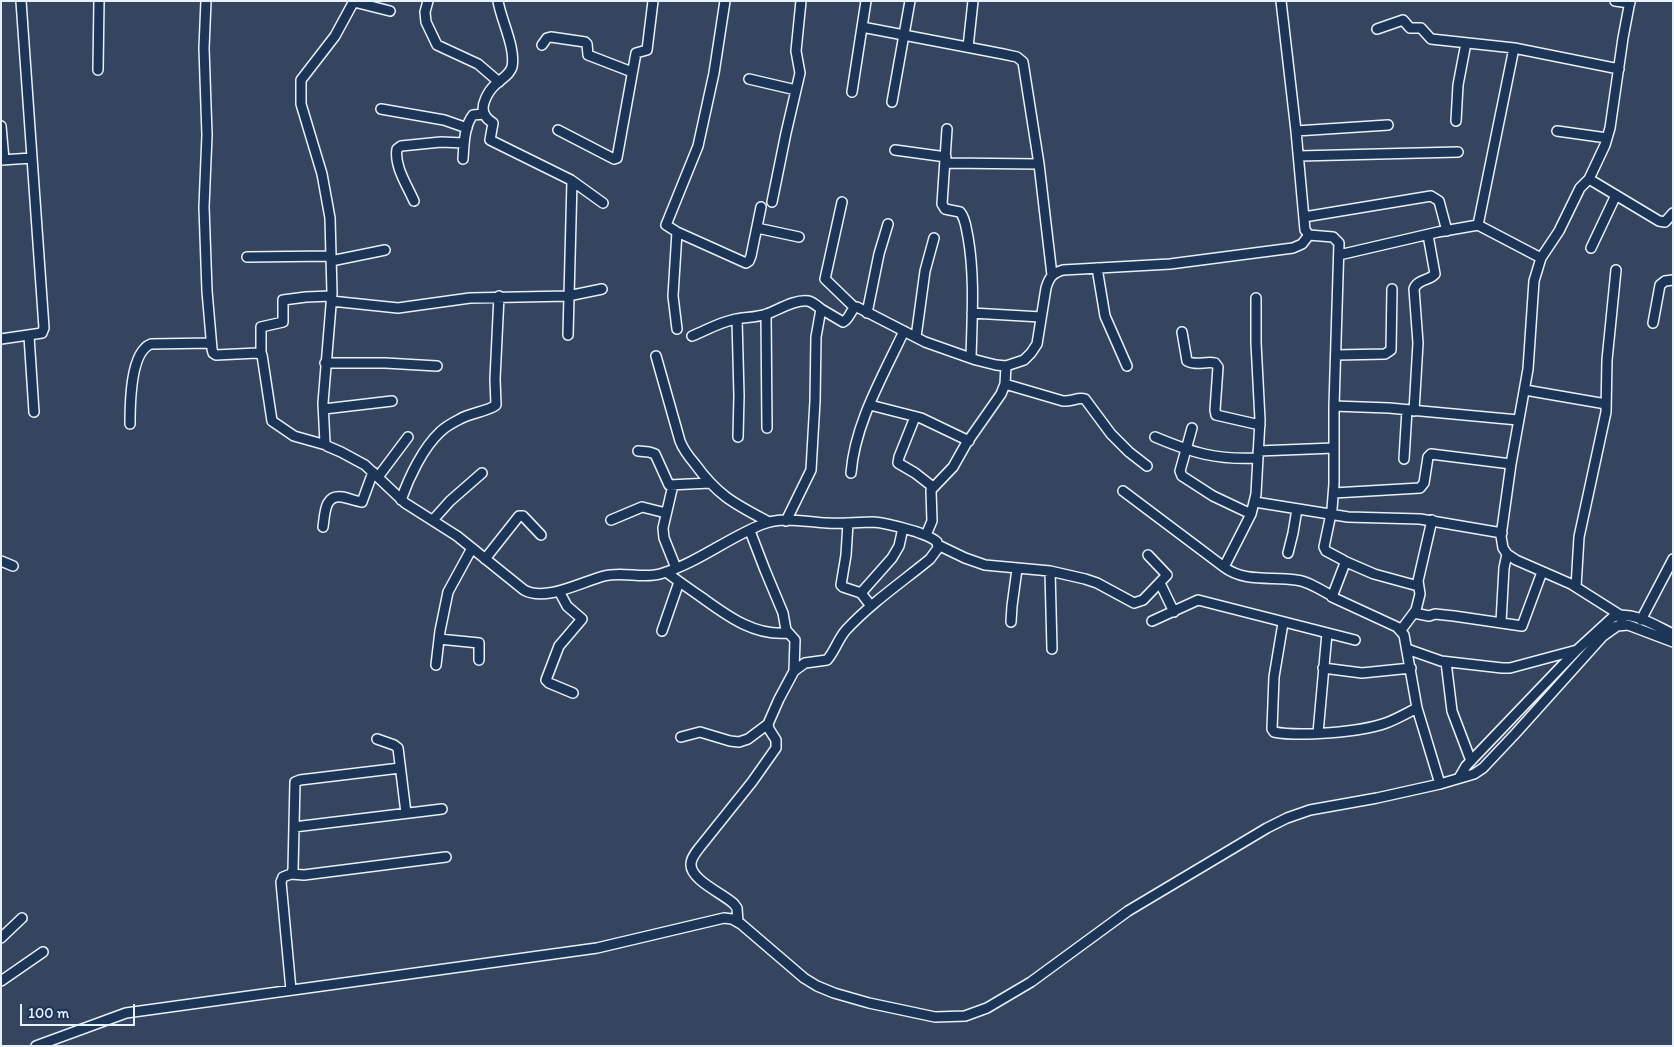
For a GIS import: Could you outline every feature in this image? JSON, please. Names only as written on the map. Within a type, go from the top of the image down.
[{"type":"street","points":[[1,340],[42,333],[44,328],[21,1]]},
{"type":"street","points":[[98,70],[99,1]]},
{"type":"street","points":[[206,1],[204,48],[207,135],[204,216],[206,290],[211,343],[213,353],[216,355],[261,353]]},
{"type":"street","points":[[428,1],[425,12],[426,22],[437,45],[478,64],[499,82]]},
{"type":"street","points":[[498,1],[512,60],[508,74],[492,88],[483,107],[484,114],[493,123],[491,141],[572,180],[603,203]]},
{"type":"street","points":[[558,130],[604,155],[616,159],[636,52],[647,50],[653,1]]},
{"type":"street","points":[[725,1],[714,73],[698,146],[666,222],[667,226],[677,232],[746,263],[751,256],[761,207]]},
{"type":"street","points":[[772,202],[800,73],[796,51],[801,1]]},
{"type":"street","points":[[852,92],[866,1]]},
{"type":"street","points":[[892,102],[910,1]]},
{"type":"street","points":[[968,47],[973,1]]},
{"type":"street","points":[[1281,1],[1305,230],[1309,235],[1333,237],[1338,243],[1339,255],[1334,406],[1334,493],[1325,550],[1344,561],[1374,574],[1418,586]]},
{"type":"street","points":[[1614,1],[1630,2],[1607,138],[1589,179],[1580,188],[1560,230],[1541,258],[1534,281],[1530,358],[1511,464],[1502,542],[1507,554],[1516,560],[1576,587],[1620,615],[1641,620],[1673,634]]},
{"type":"street","points":[[326,445],[324,409],[331,299],[330,218],[322,174],[302,104],[301,80],[335,36],[354,2],[390,11]]},
{"type":"street","points":[[1377,28],[1402,20],[1410,28],[1421,28],[1431,39],[1514,48],[1619,70]]},
{"type":"street","points":[[862,27],[1017,57],[1024,62],[1052,275]]},
{"type":"street","points":[[542,45],[547,38],[551,37],[585,42],[588,55],[632,72]]},
{"type":"street","points":[[1456,121],[1458,85],[1466,43]]},
{"type":"street","points":[[1478,225],[1514,48]]},
{"type":"street","points":[[749,79],[796,90]]},
{"type":"street","points":[[382,110],[444,120],[467,128]]},
{"type":"street","points":[[463,159],[467,128],[473,115],[484,114]]},
{"type":"street","points":[[1296,131],[1388,125]]},
{"type":"street","points":[[1,126],[3,160],[32,158]]},
{"type":"street","points":[[947,129],[942,204],[945,209],[960,212],[964,218],[972,266],[971,358]]},
{"type":"street","points":[[1557,131],[1607,138]]},
{"type":"street","points":[[414,200],[400,168],[397,149],[401,146],[429,143],[464,143]]},
{"type":"street","points":[[895,150],[945,160],[1038,164]]},
{"type":"street","points":[[1298,156],[1458,152]]},
{"type":"street","points":[[1589,179],[1662,223],[1668,220],[1673,212]]},
{"type":"street","points":[[568,335],[572,180]]},
{"type":"street","points":[[1591,248],[1616,195]]},
{"type":"street","points":[[1304,217],[1431,196],[1439,200],[1447,230]]},
{"type":"street","points":[[842,202],[825,279],[855,308],[916,337],[971,358],[1006,366],[1024,360],[1035,348],[1048,280],[1052,275],[1063,270],[1170,264],[1293,248],[1302,244],[1309,235]]},
{"type":"street","points":[[868,313],[879,254],[888,224]]},
{"type":"street","points":[[1339,255],[1447,230],[1478,225],[1541,258]]},
{"type":"street","points":[[757,228],[799,237]]},
{"type":"street","points":[[676,329],[673,296],[677,232]]},
{"type":"street","points":[[1404,459],[1418,344],[1414,289],[1416,284],[1431,278],[1435,274],[1428,235]]},
{"type":"street","points":[[916,337],[925,271],[934,238]]},
{"type":"street","points":[[247,257],[331,258],[385,250]]},
{"type":"street","points":[[1097,268],[1105,316],[1127,366]]},
{"type":"street","points":[[1576,587],[1579,537],[1603,429],[1616,270]]},
{"type":"street","points":[[1653,324],[1660,285],[1665,280],[1673,280]]},
{"type":"street","points":[[1336,355],[1385,354],[1392,350],[1392,289]]},
{"type":"street","points":[[602,290],[568,296],[499,296],[441,301],[398,308],[306,297],[283,300],[282,322],[263,326],[260,329],[265,384],[272,421],[294,436],[326,445],[353,458],[375,474],[401,500],[457,536],[529,593],[542,594],[559,591],[609,575],[653,576],[676,568],[769,522],[880,523],[903,528],[926,535],[935,540],[938,545],[985,565],[1050,571],[1085,579],[1097,583],[1134,603],[1143,600],[1167,574],[1148,554]]},
{"type":"street","points":[[401,500],[413,471],[440,432],[460,418],[496,405],[494,379],[499,296]]},
{"type":"street","points":[[1224,567],[1251,514],[1254,502],[1260,425],[1256,298]]},
{"type":"street","points":[[692,336],[722,322],[753,318],[782,306],[804,301],[809,301],[843,322],[846,321],[855,308]]},
{"type":"street","points":[[786,521],[810,474],[816,337],[821,309]]},
{"type":"street","points":[[972,313],[1041,317]]},
{"type":"street","points":[[766,314],[767,428]]},
{"type":"street","points":[[737,319],[738,437]]},
{"type":"street","points":[[851,473],[855,448],[870,405],[904,331]]},
{"type":"street","points":[[1182,332],[1187,360],[1192,364],[1211,362],[1217,365],[1216,415],[1260,425]]},
{"type":"street","points":[[29,336],[34,412]]},
{"type":"street","points":[[130,424],[131,385],[136,366],[145,346],[151,344],[211,343]]},
{"type":"street","points":[[656,356],[682,444],[718,492],[735,504],[769,522]]},
{"type":"street","points":[[326,363],[385,363],[437,366]]},
{"type":"street","points":[[926,535],[932,521],[931,494],[933,487],[953,467],[968,440],[1001,394],[1005,384],[1006,366]]},
{"type":"street","points":[[1005,384],[1068,402],[1079,398],[1085,399],[1112,434],[1129,452],[1147,466]]},
{"type":"street","points":[[1525,390],[1606,404]]},
{"type":"street","points":[[324,409],[392,400]]},
{"type":"street","points":[[870,405],[915,417],[968,440]]},
{"type":"street","points":[[1334,406],[1410,410],[1518,420]]},
{"type":"street","points":[[915,417],[898,463],[933,487]]},
{"type":"street","points":[[1192,428],[1180,471],[1182,476],[1213,496],[1251,514]]},
{"type":"street","points":[[1154,437],[1186,450],[1214,457],[1235,459],[1258,454],[1334,448]]},
{"type":"street","points":[[323,527],[328,502],[332,498],[339,496],[362,502],[375,474],[408,438]]},
{"type":"street","points":[[638,452],[655,454],[668,483],[672,485],[710,483]]},
{"type":"street","points":[[1334,493],[1420,488],[1424,483],[1428,457],[1431,454],[1511,464]]},
{"type":"street","points":[[433,520],[450,500],[482,473]]},
{"type":"street","points":[[672,485],[663,531],[676,568]]},
{"type":"street","points":[[1123,491],[1224,567],[1247,577],[1298,580],[1401,630],[1411,668],[1417,708],[1440,784]]},
{"type":"street","points":[[1254,502],[1348,517],[1404,517],[1432,520],[1502,533]]},
{"type":"street","points":[[611,520],[642,507],[666,513]]},
{"type":"street","points":[[1288,553],[1297,509]]},
{"type":"street","points":[[485,559],[519,516],[523,516],[541,535]]},
{"type":"street","points":[[1401,630],[1414,613],[1420,594],[1418,578],[1432,520]]},
{"type":"street","points":[[848,523],[846,554],[841,584],[843,587],[861,593],[871,606]]},
{"type":"street","points":[[861,593],[892,558],[899,546],[903,528]]},
{"type":"street","points":[[750,531],[784,613],[788,632],[795,643],[794,671]]},
{"type":"street","points":[[680,737],[700,732],[739,742],[768,724],[778,698],[794,671],[805,663],[827,660],[845,631],[871,606],[930,559],[936,552],[938,545]]},
{"type":"street","points":[[436,665],[448,592],[472,548]]},
{"type":"street","points":[[1501,622],[1504,568],[1507,554]]},
{"type":"street","points":[[1641,620],[1673,559]]},
{"type":"street","points":[[1,561],[13,566]]},
{"type":"street","points":[[1332,596],[1344,561]]},
{"type":"street","points":[[1011,622],[1017,569]]},
{"type":"street","points":[[1050,571],[1052,648]]},
{"type":"street","points":[[666,572],[717,609],[744,624],[771,633],[788,632]]},
{"type":"street","points":[[1414,613],[1522,625],[1542,572]]},
{"type":"street","points":[[662,632],[679,582]]},
{"type":"street","points":[[1160,583],[1174,612]]},
{"type":"street","points":[[559,591],[567,606],[582,619],[559,646],[546,680],[573,693]]},
{"type":"street","points":[[1152,621],[1198,600],[1355,640]]},
{"type":"street","points":[[1620,615],[1623,625]]},
{"type":"street","points":[[1459,778],[1471,761],[1577,650],[1613,617],[1620,615]]},
{"type":"street","points":[[1283,623],[1274,677],[1272,729],[1276,733],[1318,733],[1369,728],[1386,723],[1417,708]]},
{"type":"street","points":[[36,1046],[126,1013],[597,948],[718,918],[738,922],[804,978],[834,993],[935,1017],[965,1016],[987,1008],[1031,982],[1128,911],[1287,818],[1310,810],[1440,784],[1474,774],[1483,768],[1603,636],[1612,629],[1623,625],[1636,627],[1673,642]]},
{"type":"street","points":[[1318,733],[1328,633]]},
{"type":"street","points":[[439,639],[479,643],[479,660]]},
{"type":"street","points":[[1407,649],[1446,662],[1510,668],[1577,650]]},
{"type":"street","points":[[1446,662],[1452,711],[1471,761]]},
{"type":"street","points":[[1323,668],[1368,673],[1411,668]]},
{"type":"street","points":[[738,922],[736,906],[694,873],[691,861],[776,748],[776,740],[768,724]]},
{"type":"street","points":[[377,739],[396,746],[406,813]]},
{"type":"street","points":[[291,874],[294,870],[295,786],[297,780],[400,768]]},
{"type":"street","points":[[294,827],[442,809]]},
{"type":"street","points":[[291,990],[283,877],[291,874],[304,875],[446,856]]},
{"type":"street","points":[[1,938],[22,918]]},
{"type":"street","points":[[1,982],[43,952]]}]
